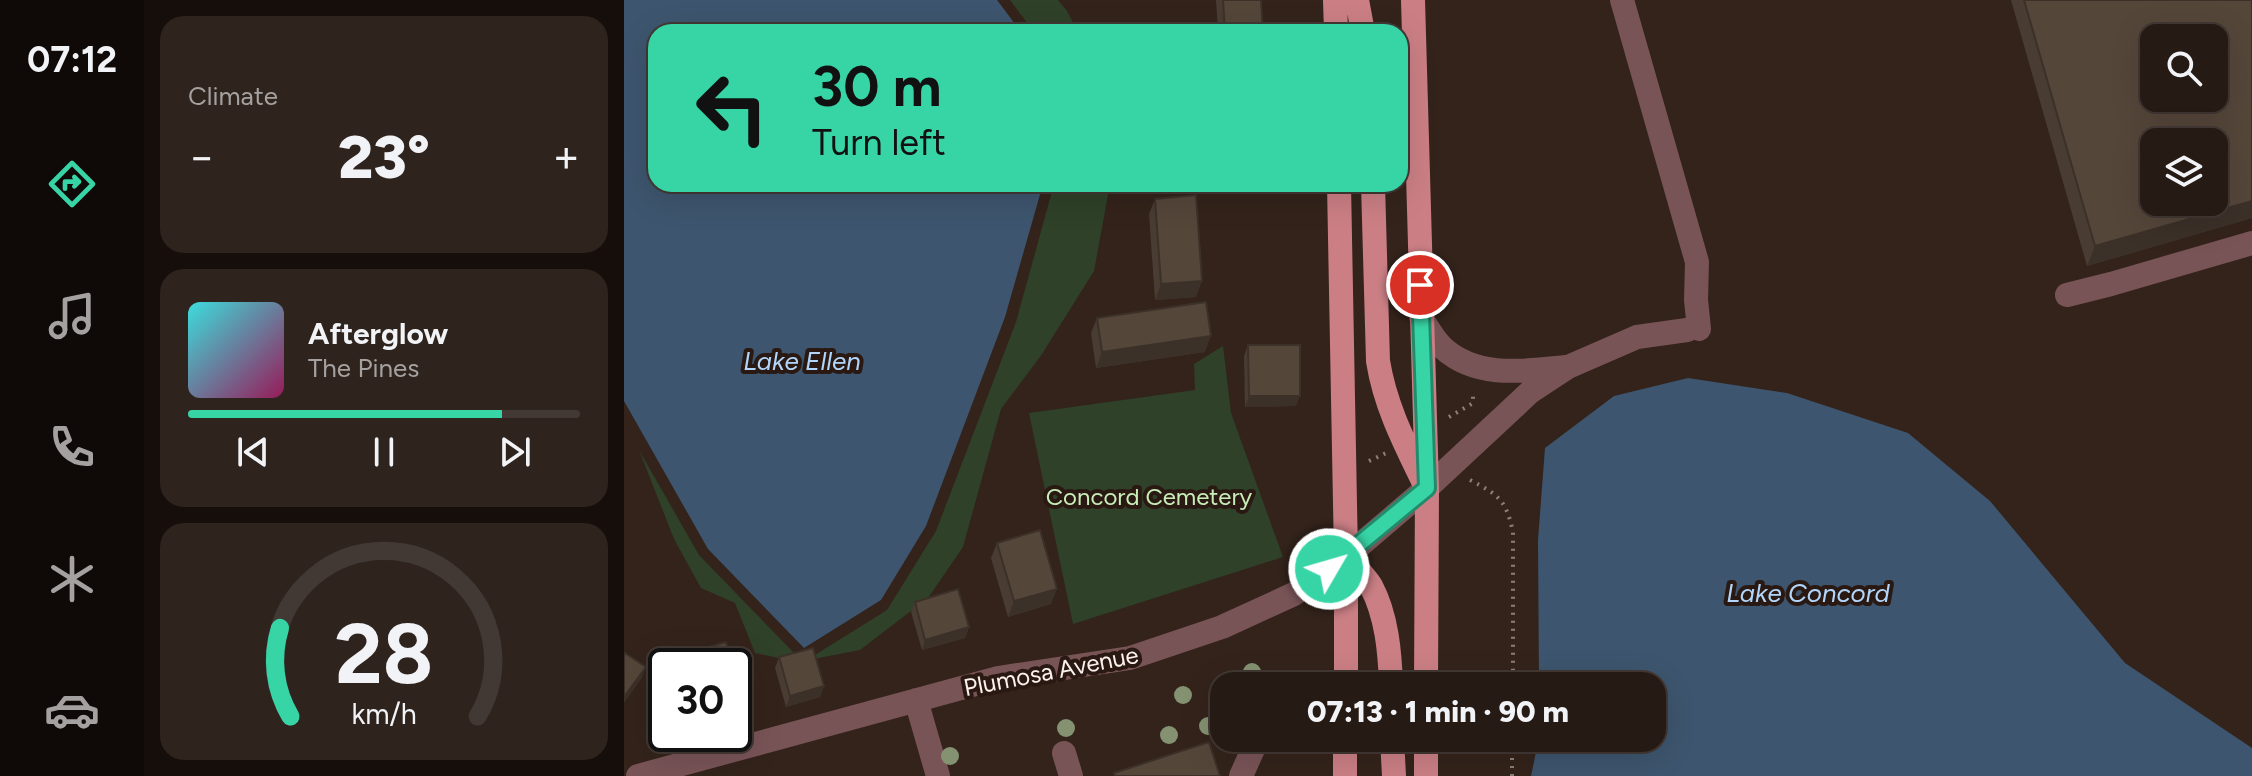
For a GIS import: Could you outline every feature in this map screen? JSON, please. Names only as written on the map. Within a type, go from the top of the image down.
[{"type":"main road","points":[[1335,0],[1336,24]]},
{"type":"main road","points":[[1357,0],[1362,24]]},
{"type":"main road","points":[[1413,0],[1427,488],[1426,672]]},
{"type":"main road","points":[[1339,192],[1346,672]]},
{"type":"main road","points":[[1373,192],[1378,361],[1382,384],[1395,422],[1427,488]]},
{"type":"main road","points":[[1346,557],[1370,585],[1384,623],[1390,672]]},
{"type":"main road","points":[[1345,752],[1345,776]]},
{"type":"main road","points":[[1393,752],[1394,776]]},
{"type":"main road","points":[[1426,752],[1426,776]]},
{"type":"street","points":[[1421,317],[1441,347],[1455,358],[1476,367],[1509,373],[1568,367],[1637,337],[1693,329],[1697,262],[1622,0]]},
{"type":"street","points":[[2067,295],[2252,243]]},
{"type":"street","name":"Plumosa Avenue","points":[[638,776],[998,678],[1130,658],[1222,627],[1294,594],[1346,557],[1427,488],[1530,392],[1568,367]]},
{"type":"street","points":[[916,700],[938,776]]},
{"type":"street","points":[[1241,776],[1252,752]]},
{"type":"path","points":[[1473,383],[1475,413]]},
{"type":"path","points":[[1447,418],[1473,403]]},
{"type":"path","points":[[1363,464],[1386,453]]},
{"type":"path","points":[[1447,469],[1496,494],[1509,515],[1514,565],[1513,672]]},
{"type":"path","points":[[1512,752],[1512,776]]},
{"type":"green space","points":[[1010,0],[1058,0],[1074,24],[1028,24]]},
{"type":"green space","points":[[1052,192],[1109,192],[1094,271],[1042,354],[1001,409],[963,547],[928,598],[860,650],[798,662],[755,653],[735,603],[701,588],[674,539],[639,450],[699,555],[797,656],[810,658],[887,610],[936,531],[1016,322]]},
{"type":"green space","name":"Concord Cemetery","points":[[1223,346],[1231,413],[1283,557],[1073,624],[1029,413],[1195,390],[1194,364]]},
{"type":"water","name":"Lake Ellen","points":[[624,0],[997,0],[1015,24],[648,24],[648,192],[1041,192],[1005,317],[926,526],[881,600],[804,648],[708,549],[624,401]]},
{"type":"water","name":"Lake Concord","points":[[1688,378],[1787,393],[1908,433],[1990,501],[2125,663],[2252,748],[2252,776],[1531,776],[1536,752],[1666,752],[1666,672],[1539,672],[1538,540],[1545,448],[1614,396]]},
{"type":"building","points":[[1223,0],[1261,0],[1262,24],[1224,24]]},
{"type":"building","points":[[2024,0],[2252,0],[2252,201],[2228,208],[2228,128],[2140,128],[2140,216],[2200,216],[2095,246]]},
{"type":"building","points":[[1196,195],[1202,281],[1161,284],[1155,199]]},
{"type":"building","points":[[1206,302],[1211,336],[1102,352],[1097,318]]},
{"type":"building","points":[[1248,345],[1300,345],[1300,396],[1249,396]]},
{"type":"building","points":[[1040,530],[1057,589],[1014,601],[997,543]]},
{"type":"building","points":[[958,589],[969,627],[925,640],[915,602]]},
{"type":"building","points":[[726,642],[728,648],[705,648]]},
{"type":"building","points":[[813,648],[824,686],[790,696],[779,657]]},
{"type":"building","points":[[624,655],[646,667],[624,697]]},
{"type":"building","points":[[1209,742],[1220,776],[1115,776],[1114,773]]},
{"type":"route","points":[[1329,569],[1427,488],[1420,285]]}]
